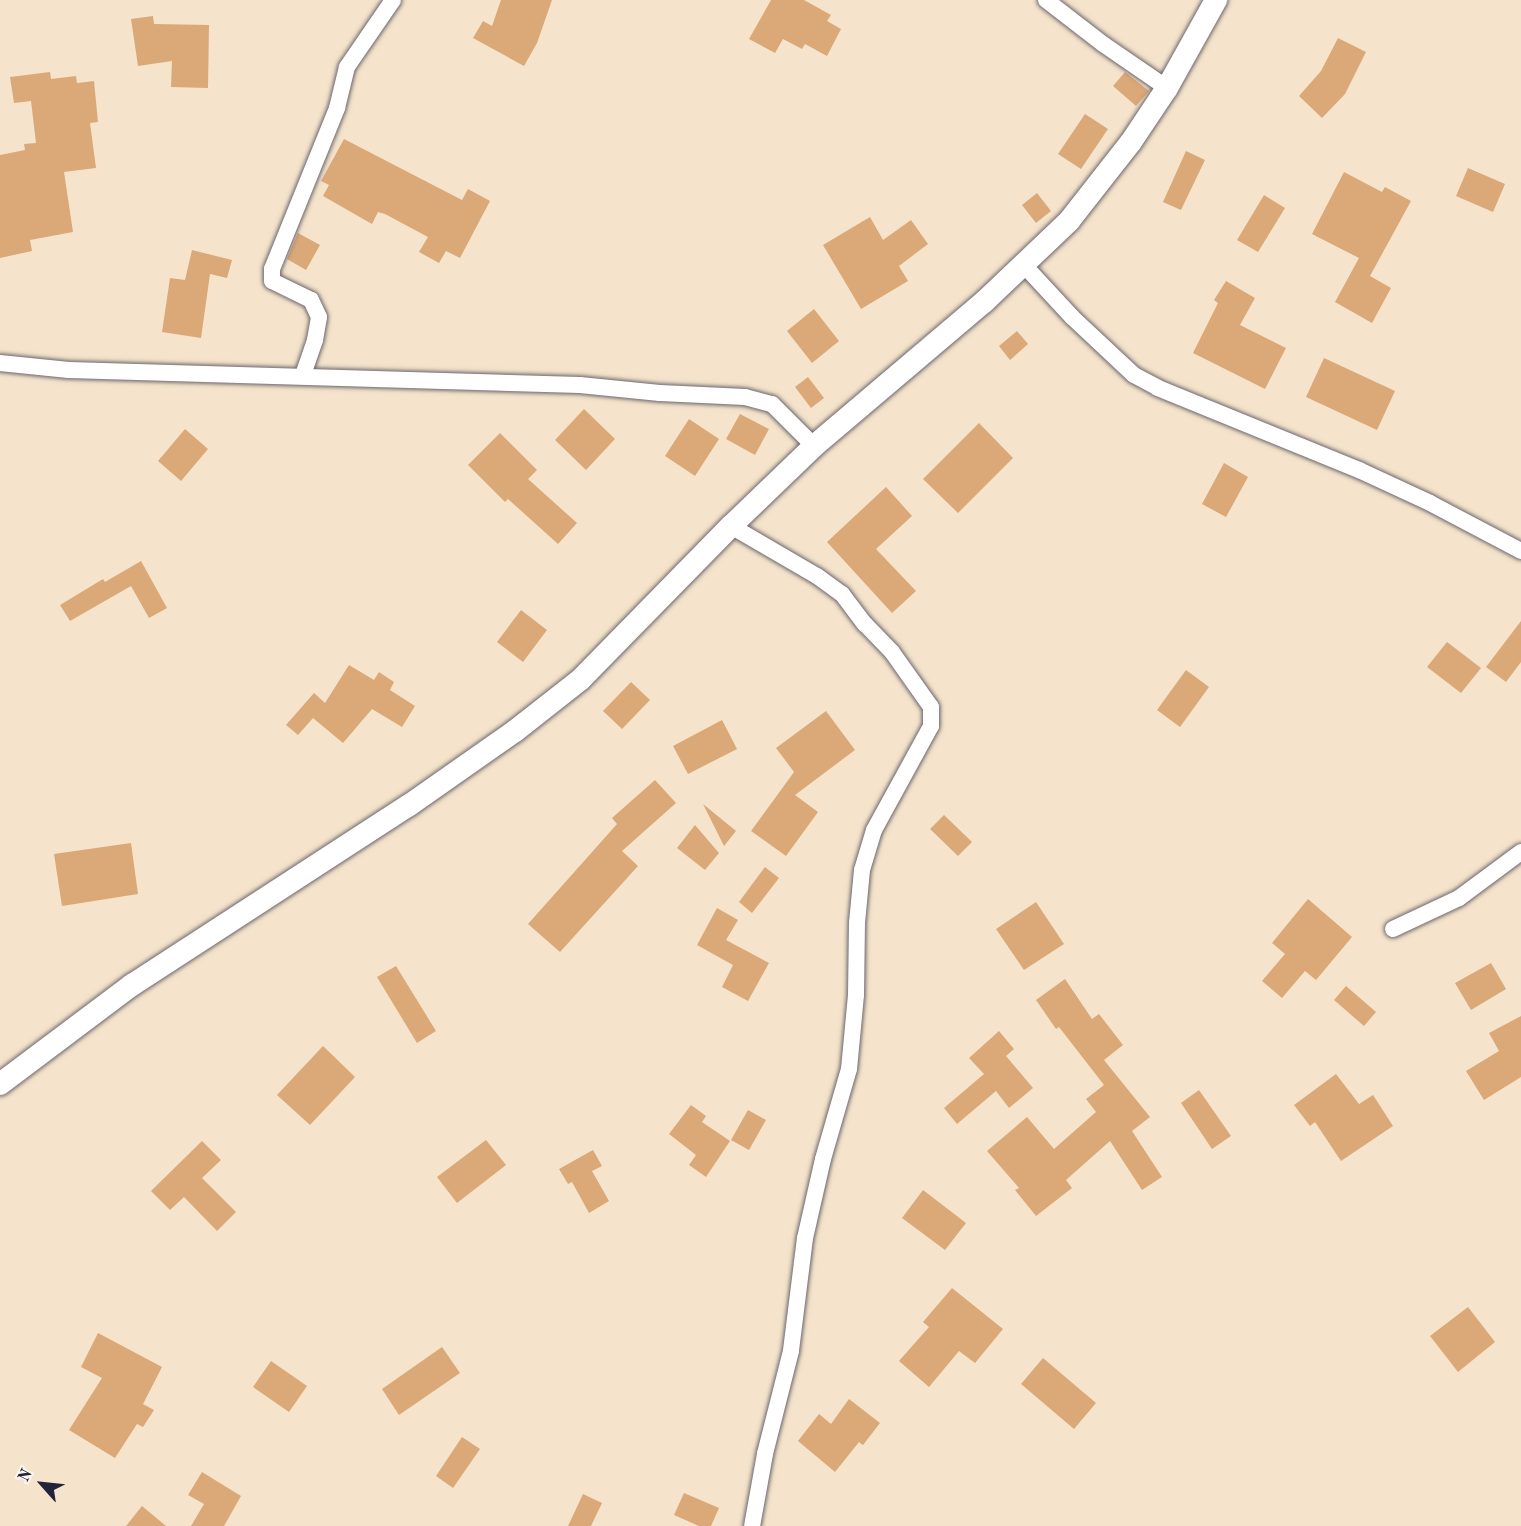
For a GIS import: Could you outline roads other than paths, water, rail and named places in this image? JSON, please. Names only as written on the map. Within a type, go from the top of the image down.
[{"type":"main road","points":[[0,1084],[132,986],[320,864],[515,731],[581,679],[731,526],[814,446],[984,302],[1069,220],[1131,142],[1167,88],[1216,0]]},
{"type":"street","points":[[303,375],[315,340],[319,316],[311,300],[272,280],[272,269],[337,108],[348,67],[393,0]]},
{"type":"street","points":[[1046,0],[1103,44],[1167,88]]},
{"type":"street","points":[[1022,263],[1072,317],[1134,375],[1187,400],[1359,470],[1430,503],[1521,551]]},
{"type":"street","points":[[0,363],[69,370],[303,375],[580,385],[660,393],[745,397],[772,404],[814,446]]},
{"type":"street","points":[[731,526],[817,576],[842,594],[865,624],[892,652],[931,707],[931,726],[874,830],[862,870],[857,923],[856,995],[849,1070],[823,1159],[806,1238],[791,1351],[765,1454],[752,1526]]},
{"type":"street","points":[[1393,929],[1459,898],[1521,852]]}]
